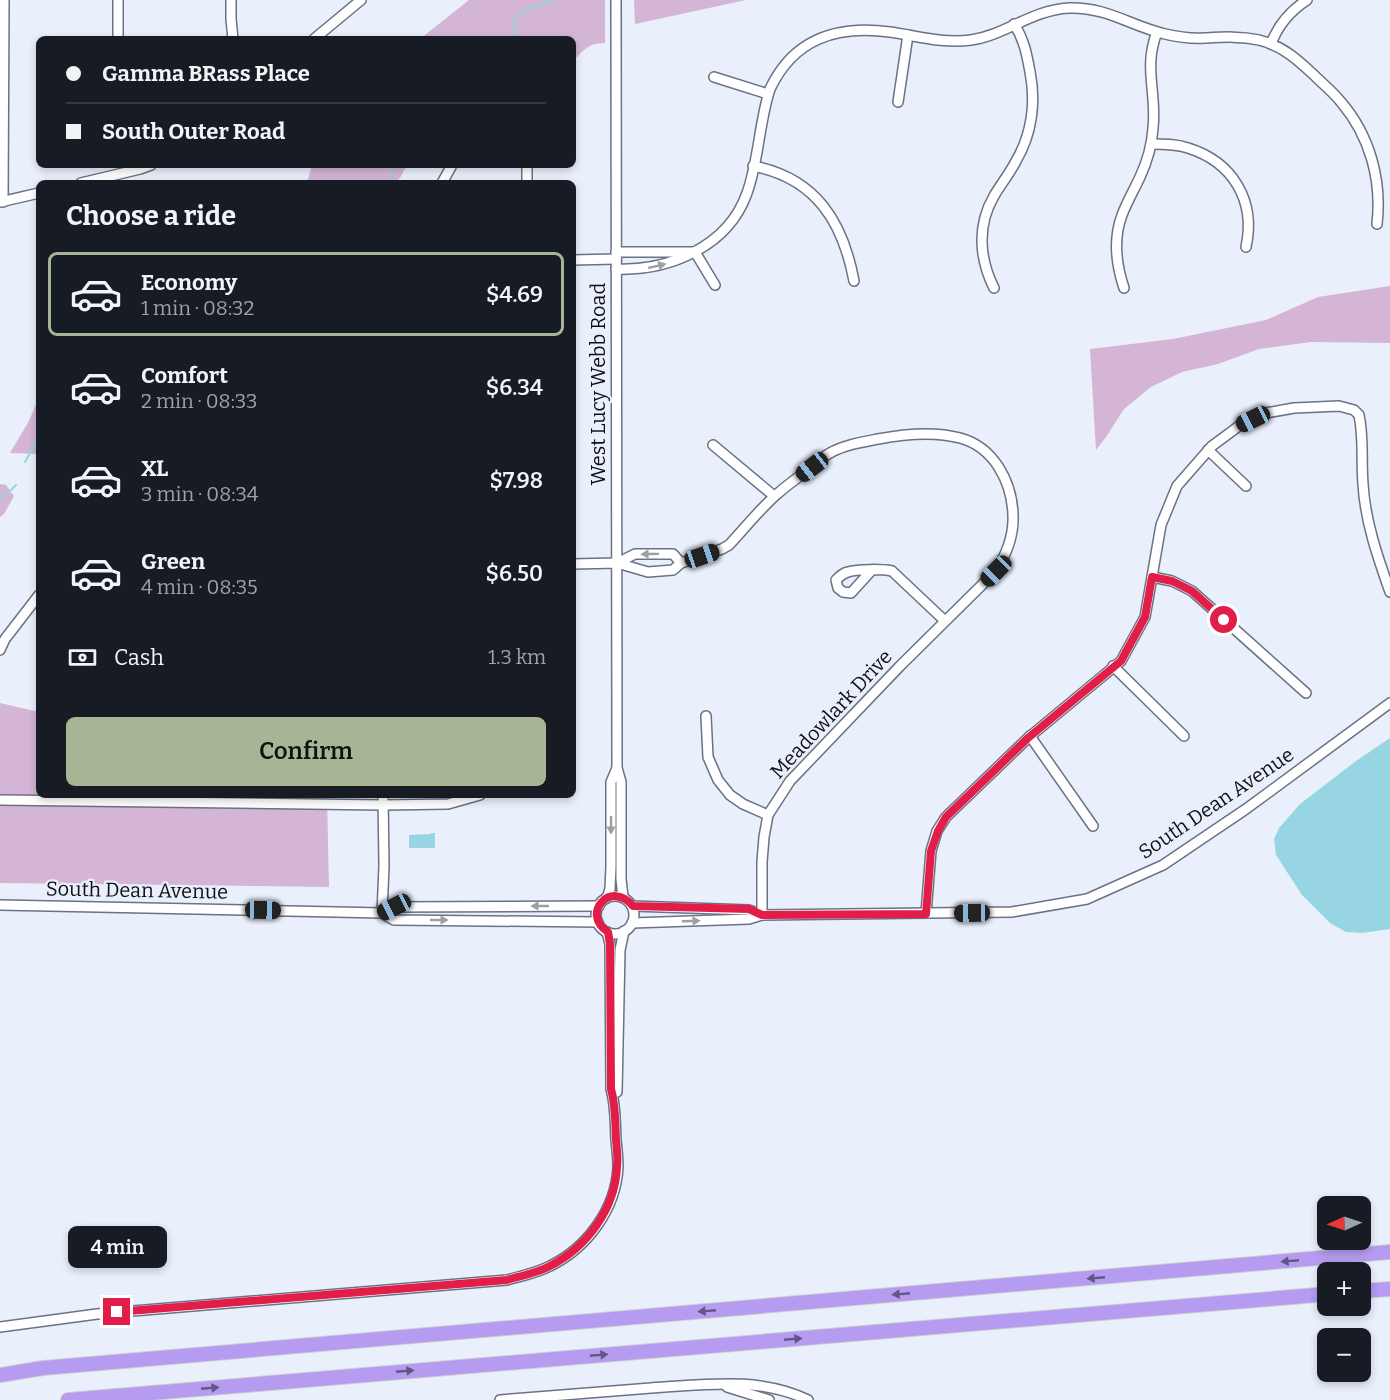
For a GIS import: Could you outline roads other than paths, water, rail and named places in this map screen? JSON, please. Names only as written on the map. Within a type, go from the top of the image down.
[{"type":"highway","points":[[0,1375],[43,1368],[1390,1252]]},
{"type":"highway","points":[[1371,1290],[1390,1289]]},
{"type":"highway","points":[[68,1400],[1317,1295]]},
{"type":"street","points":[[4,0],[1,202],[36,194]]},
{"type":"street","points":[[118,0],[118,36]]},
{"type":"street","points":[[231,0],[233,36]]},
{"type":"street","points":[[318,36],[361,0]]},
{"type":"street","name":"West Lucy Webb Road","points":[[616,0],[617,768],[621,782],[623,897]]},
{"type":"street","points":[[1271,44],[1288,14],[1307,0]]},
{"type":"street","points":[[616,260],[628,270],[662,265],[695,252],[713,241],[724,230],[734,218],[747,194],[768,94],[776,75],[785,62],[808,43],[820,37],[873,30],[940,40],[972,40],[1052,10],[1100,11],[1157,32],[1184,37],[1244,37],[1271,44],[1292,55],[1335,95],[1353,118],[1365,141],[1377,178],[1377,224]]},
{"type":"street","points":[[994,288],[984,264],[983,224],[993,198],[1017,160],[1029,128],[1032,112],[1032,80],[1026,50],[1014,24]]},
{"type":"street","points":[[1124,288],[1117,262],[1118,230],[1151,144],[1154,110],[1149,65],[1157,32]]},
{"type":"street","points":[[898,102],[908,35]]},
{"type":"street","points":[[714,77],[768,94]]},
{"type":"street","points":[[1151,144],[1173,145],[1201,153],[1213,160],[1236,182],[1248,209],[1250,222],[1246,247]]},
{"type":"street","points":[[753,166],[794,180],[820,202],[830,215],[846,245],[854,281]]},
{"type":"street","points":[[90,180],[119,170]]},
{"type":"street","points":[[576,260],[616,260],[695,252]]},
{"type":"street","points":[[695,252],[715,285]]},
{"type":"street","points":[[926,914],[931,851],[946,817],[1030,736],[1121,661],[1145,617],[1161,525],[1177,486],[1212,446],[1239,426],[1266,413],[1294,408],[1339,406],[1354,410],[1359,415],[1363,486],[1370,528],[1390,592]]},
{"type":"street","name":"Meadowlark Drive","points":[[617,563],[648,572],[673,570],[681,563],[722,549],[729,545],[774,496],[830,452],[857,443],[889,437],[941,434],[962,438],[990,454],[1006,482],[1014,517],[1011,537],[996,571],[900,666],[790,781],[768,815],[762,862],[762,915]]},
{"type":"street","points":[[713,445],[774,496]]},
{"type":"street","points":[[1208,450],[1245,486]]},
{"type":"street","points":[[576,564],[617,563],[635,555],[672,554],[681,563]]},
{"type":"street","points":[[871,571],[881,569],[892,572],[945,621]]},
{"type":"street","points":[[1152,577],[1172,581],[1192,591],[1305,693]]},
{"type":"street","points":[[0,650],[5,639],[36,601]]},
{"type":"street","points":[[1113,666],[1184,736]]},
{"type":"street","name":"South Dean Avenue","points":[[632,923],[748,919],[762,915],[1012,912],[1087,899],[1163,865],[1246,809],[1390,703]]},
{"type":"street","points":[[706,716],[708,757],[718,780],[730,795],[742,804],[768,815]]},
{"type":"street","points":[[1030,736],[1093,826]]},
{"type":"street","name":"West Lucy Webb Road","points":[[607,898],[610,889],[611,867],[611,782],[617,768]]},
{"type":"street","points":[[0,800],[383,800],[448,804],[469,798]]},
{"type":"street","points":[[382,913],[383,800]]},
{"type":"street","points":[[623,897],[633,906],[632,923],[617,934],[608,932],[601,927],[596,917],[598,906],[607,898],[623,897]]},
{"type":"street","name":"South Dean Avenue","points":[[0,905],[382,913],[394,907],[598,906]]},
{"type":"street","name":"South Dean Avenue","points":[[633,906],[749,909],[762,915]]},
{"type":"street","name":"South Dean Avenue","points":[[382,913],[394,920],[598,922]]},
{"type":"street","points":[[614,1100],[617,1091],[620,948],[624,931]]},
{"type":"street","points":[[0,1327],[97,1314],[507,1280],[549,1266],[574,1250],[597,1226],[606,1211],[618,1167],[614,1100],[611,1089],[608,932]]},
{"type":"street","points":[[716,1384],[769,1400]]},
{"type":"street","points":[[500,1400],[616,1395],[716,1384],[754,1384],[795,1394],[808,1400]]},
{"type":"water","points":[[1390,738],[1390,929],[1362,933],[1346,932],[1330,923],[1302,895],[1276,855],[1274,839],[1279,828],[1300,804]]},
{"type":"water","points":[[435,833],[435,848],[409,848],[409,835]]},
{"type":"waterway","points":[[518,36],[514,29],[515,18],[528,9],[553,0]]},
{"type":"waterway","points":[[389,180],[392,175],[391,168]]},
{"type":"waterway","points":[[25,462],[36,442]]},
{"type":"waterway","points":[[0,498],[16,485]]}]
